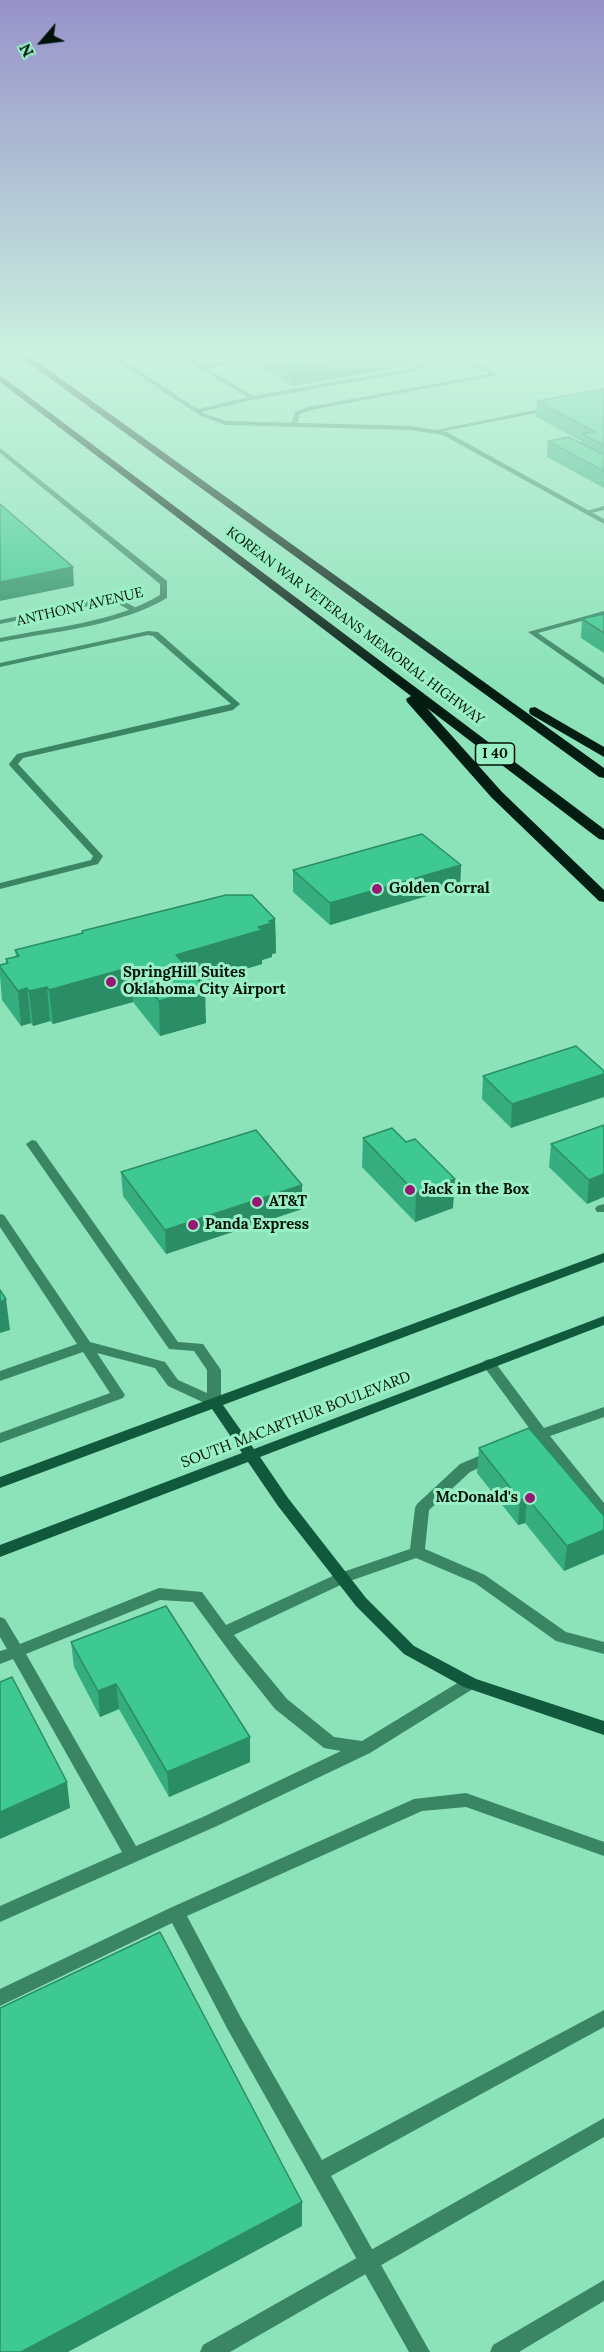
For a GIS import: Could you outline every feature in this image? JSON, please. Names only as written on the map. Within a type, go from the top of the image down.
[{"type":"highway","name":"KOREAN WAR VETERANS MEMORIAL HIGHWAY","points":[[112,463],[604,836]]},
{"type":"highway","name":"KOREAN WAR VETERANS MEMORIAL HIGHWAY","points":[[172,463],[604,774]]},
{"type":"highway","points":[[414,636],[604,753]]},
{"type":"highway","points":[[387,671],[497,795],[604,898]]},
{"type":"main road","points":[[0,1483],[604,1257]]},
{"type":"main road","name":"SOUTH MACARTHUR BOULEVARD","points":[[0,1551],[604,1320]]},
{"type":"main road","points":[[214,1402],[283,1502],[342,1578],[361,1602],[409,1650],[470,1683],[604,1728]]},
{"type":"street","name":"ANTHONY AVENUE","points":[[0,640],[136,610],[153,604],[164,596],[164,583],[16,463]]},
{"type":"street","points":[[501,463],[604,522]]},
{"type":"street","points":[[587,512],[604,508]]},
{"type":"street","points":[[0,622],[114,598],[136,610]]},
{"type":"street","points":[[604,613],[532,632],[604,682]]},
{"type":"street","points":[[0,665],[148,633],[155,634],[236,704],[233,707],[20,756],[13,764],[98,856],[95,862],[0,886]]},
{"type":"street","points":[[32,1144],[174,1346]]},
{"type":"street","points":[[0,1218],[118,1395],[0,1438]]},
{"type":"street","points":[[0,1376],[86,1346],[160,1365],[173,1383],[214,1402],[214,1370],[209,1362],[198,1347],[174,1346]]},
{"type":"street","points":[[160,1365],[174,1346]]},
{"type":"street","points":[[489,1364],[604,1513]]},
{"type":"street","points":[[417,1552],[423,1508],[465,1468],[541,1434],[601,1417]]},
{"type":"street","points":[[223,1632],[342,1578],[417,1552],[480,1580],[561,1637],[604,1648]]},
{"type":"street","points":[[0,1658],[159,1594],[197,1596],[281,1704],[330,1743],[364,1748]]},
{"type":"street","points":[[0,1623],[133,1856]]},
{"type":"street","points":[[0,1914],[133,1856],[364,1748],[470,1683]]},
{"type":"street","points":[[0,1998],[176,1913],[420,1804],[466,1800],[604,1849]]},
{"type":"street","points":[[176,1913],[218,1994],[420,2352]]},
{"type":"street","points":[[319,2172],[604,2018]]},
{"type":"street","points":[[210,2352],[604,2127]]},
{"type":"street","points":[[500,2352],[604,2290]]},
{"type":"building","points":[[589,463],[604,463],[604,471]]},
{"type":"building","points":[[0,504],[73,567],[0,582]]},
{"type":"building","points":[[604,614],[604,633],[582,619]]},
{"type":"building","points":[[422,834],[461,865],[330,903],[293,870]]},
{"type":"building","points":[[226,895],[252,895],[275,919],[269,921],[272,923],[258,927],[262,930],[176,955],[205,988],[159,1001],[131,967],[49,990],[47,987],[18,991],[0,967],[8,963],[6,959],[19,956],[15,950]]},
{"type":"building","points":[[576,1046],[604,1071],[604,1074],[512,1104],[483,1076]]},
{"type":"building","points":[[604,1125],[604,1174],[589,1180],[551,1144]]},
{"type":"building","points":[[392,1128],[406,1142],[415,1139],[455,1179],[416,1193],[363,1138]]},
{"type":"building","points":[[256,1130],[302,1185],[165,1230],[121,1172]]},
{"type":"building","points":[[0,1290],[6,1299],[0,1302]]},
{"type":"building","points":[[529,1428],[604,1516],[604,1530],[567,1546],[527,1498],[520,1500],[479,1448]]},
{"type":"building","points":[[166,1606],[250,1737],[167,1772],[116,1684],[98,1691],[71,1642]]},
{"type":"building","points":[[12,1677],[67,1782],[0,1812],[0,1682]]},
{"type":"building","points":[[160,1932],[302,2202],[21,2352],[0,2352],[0,2008]]},
{"type":"place","name":"Golden Corral","points":[[377,889]]},
{"type":"place","name":"SpringHill Suites Oklahoma City Airport","points":[[111,982]]},
{"type":"place","name":"Jack in the Box","points":[[410,1190]]},
{"type":"place","name":"AT&T","points":[[257,1202]]},
{"type":"place","name":"Panda Express","points":[[193,1225]]},
{"type":"place","name":"McDonald's","points":[[530,1498]]}]
